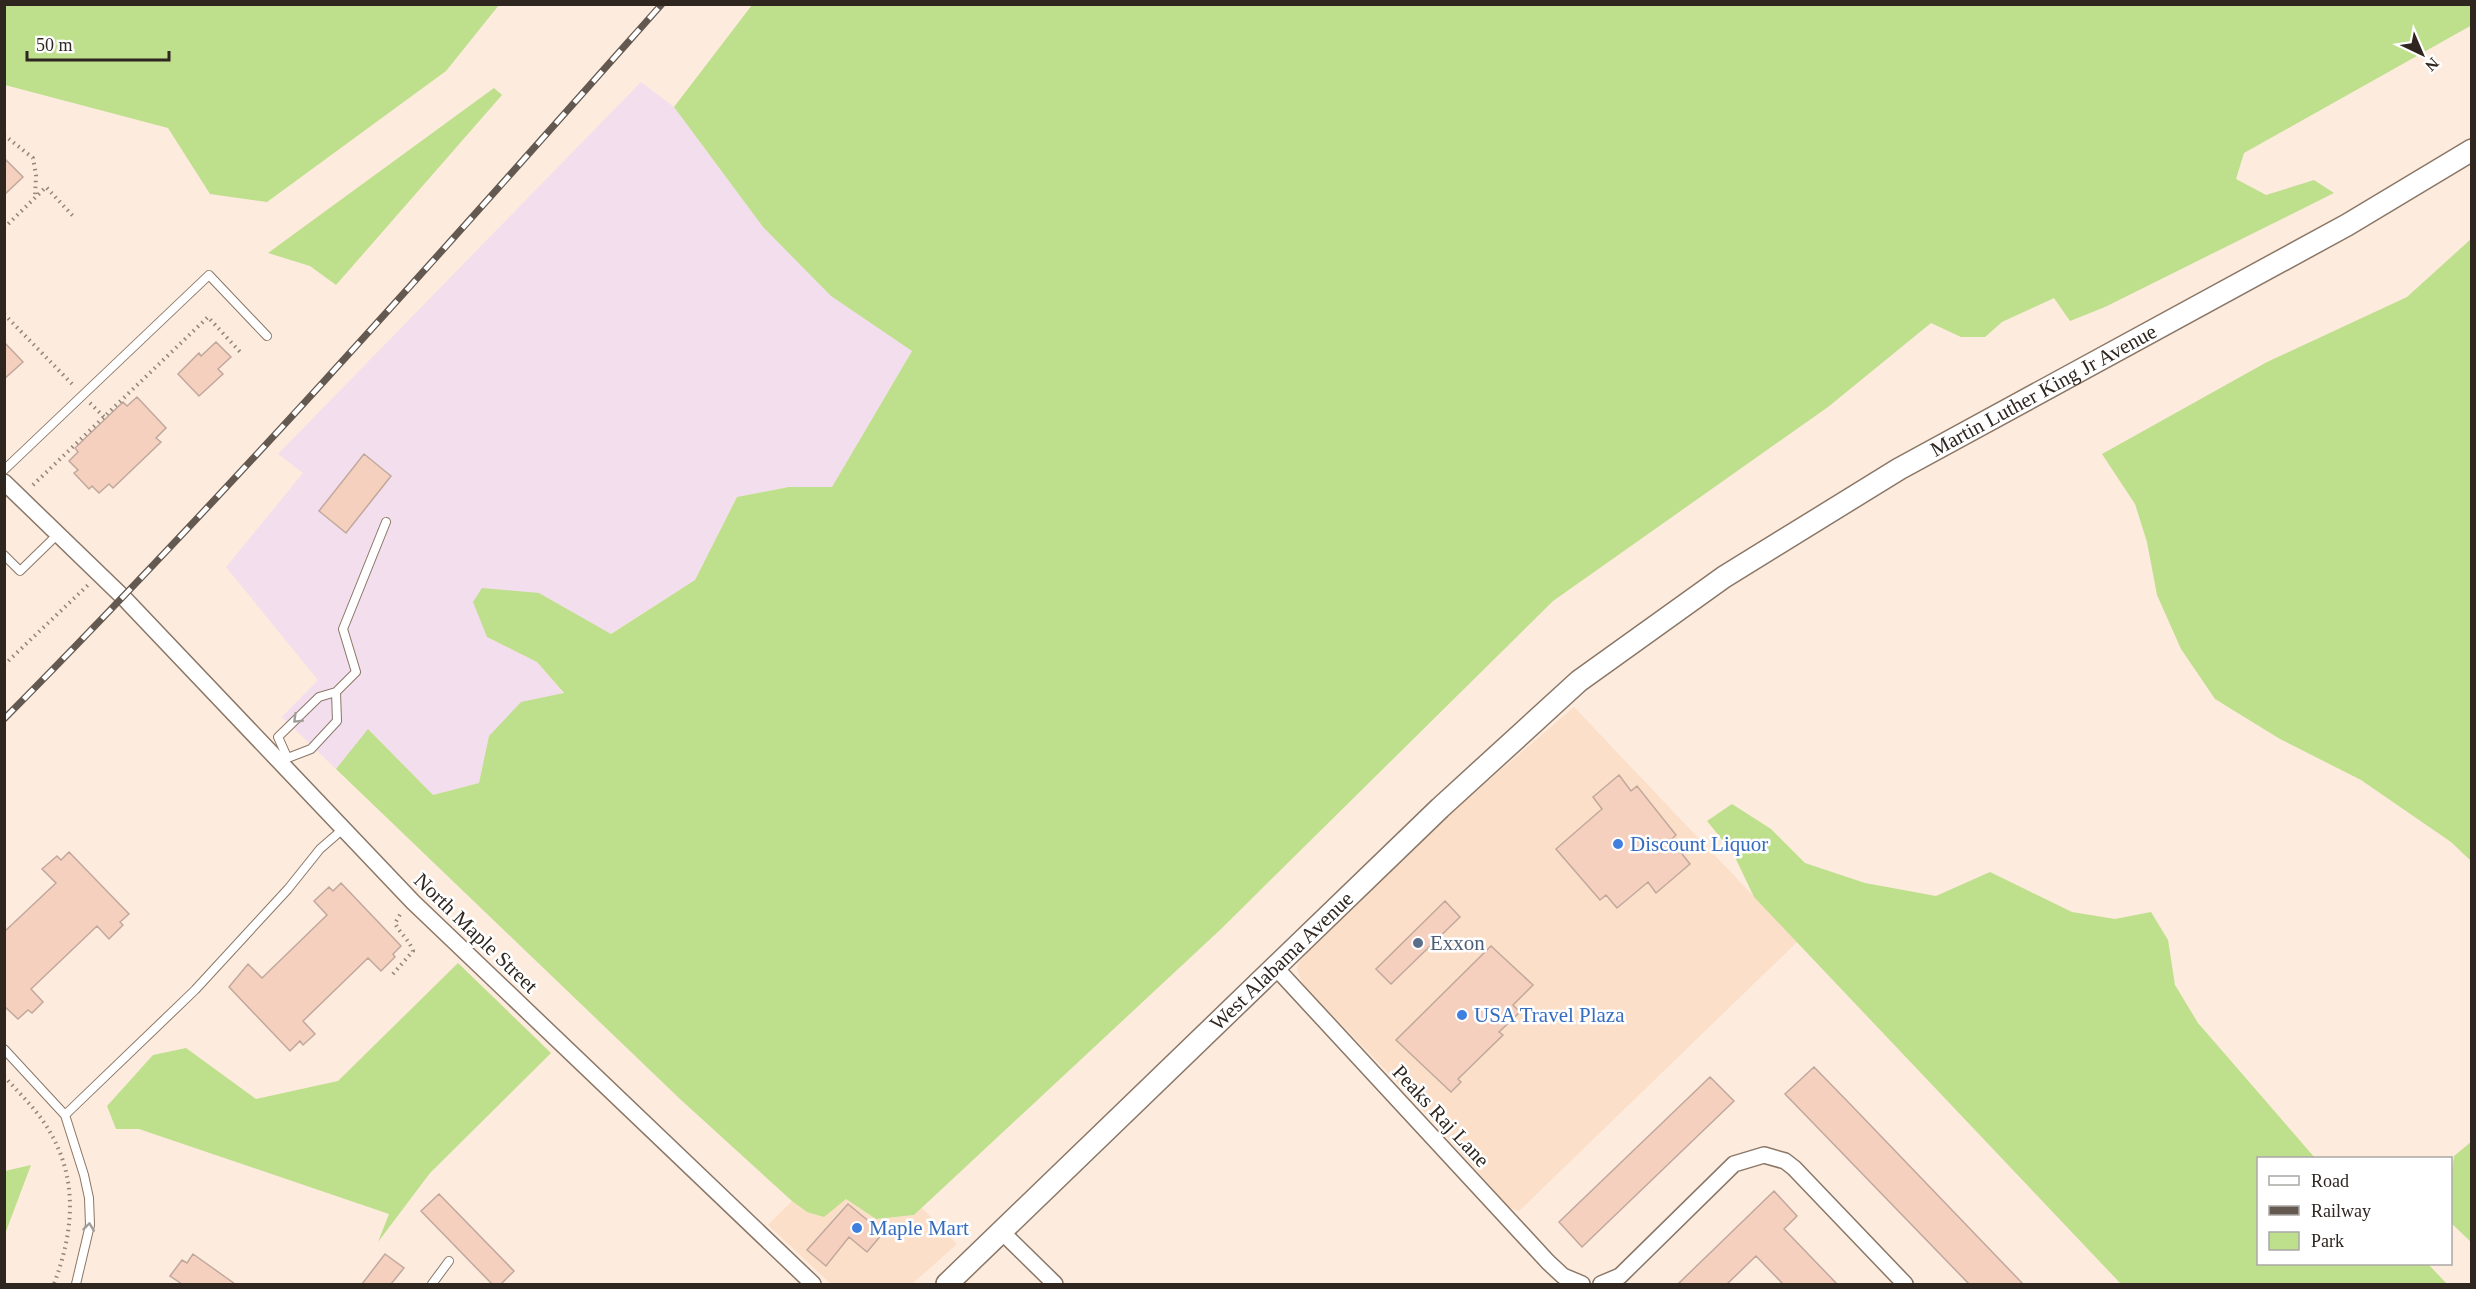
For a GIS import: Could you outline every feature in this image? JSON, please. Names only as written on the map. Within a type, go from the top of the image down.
[{"type":"main road","name":"Martin Luther King Jr Avenue","points":[[1627,647],[1724,577],[1899,469],[2347,225],[2472,150]]},
{"type":"main road","name":"West Alabama Avenue","points":[[946,1284],[1440,808],[1579,681],[1627,647]]},
{"type":"street","name":"North Maple Street","points":[[4,482],[124,598],[284,760],[343,829],[413,902],[813,1284]]},
{"type":"street","name":"Peaks Raj Lane","points":[[1276,968],[1548,1262],[1563,1276],[1582,1284]]},
{"type":"street","points":[[1601,1284],[1620,1276],[1734,1164],[1764,1155],[1785,1161],[1794,1168],[1905,1284]]},
{"type":"street","points":[[1002,1232],[1055,1284]]},
{"type":"lane","points":[[4,470],[209,275],[267,336]]},
{"type":"lane","points":[[336,692],[337,721],[311,749],[284,760],[278,737],[319,697],[336,692],[356,672],[343,629],[386,522]]},
{"type":"lane","points":[[4,555],[20,572],[58,534]]},
{"type":"lane","points":[[65,1114],[195,990],[288,889],[320,849],[343,829]]},
{"type":"lane","points":[[4,1049],[65,1114],[89,1198],[90,1225],[76,1284]]},
{"type":"lane","points":[[432,1284],[449,1261]]},
{"type":"path","points":[[4,135],[33,158],[36,175],[35,198]]},
{"type":"path","points":[[4,228],[46,187],[73,216]]},
{"type":"path","points":[[4,314],[104,417]]},
{"type":"path","points":[[33,485],[208,317],[242,354]]},
{"type":"path","points":[[4,665],[99,574]]},
{"type":"path","points":[[393,974],[413,951],[410,941],[399,931],[395,923],[403,910]]},
{"type":"path","points":[[4,1076],[42,1120],[64,1163],[69,1185],[70,1230],[54,1284]]},
{"type":"shaded area","points":[[641,82],[674,107],[763,227],[831,295],[912,351],[832,487],[789,487],[737,497],[695,580],[610,634],[539,593],[487,637],[537,662],[564,694],[489,736],[479,783],[433,795],[369,730],[336,769],[282,717],[318,680],[226,567],[303,473],[278,454]]},
{"type":"shaded area","points":[[1574,707],[1797,942],[1519,1211],[1510,1208],[1404,1089],[1304,986],[1297,970],[1305,953],[1447,816]]},
{"type":"shaded area","points":[[846,1199],[876,1219],[914,1215],[922,1208],[957,1244],[912,1284],[831,1284],[768,1225],[792,1201],[807,1212]]},
{"type":"green space","points":[[2471,4],[2472,25],[2244,153],[2236,179],[2266,195],[2314,180],[2334,193],[2105,307],[2070,321],[2054,298],[2002,322],[1985,337],[1961,337],[1931,323],[1828,407],[1553,601],[1221,929],[914,1215],[876,1219],[846,1199],[824,1217],[807,1212],[792,1201],[680,1099],[336,769],[368,729],[433,795],[479,783],[489,736],[521,702],[564,693],[537,662],[487,637],[473,602],[482,588],[539,593],[611,634],[695,580],[737,497],[789,487],[832,487],[912,351],[831,296],[763,227],[674,107],[752,5]]},
{"type":"green space","points":[[4,5],[499,5],[446,71],[267,202],[210,194],[168,128],[5,85]]},
{"type":"green space","points":[[494,88],[502,95],[336,285],[310,266],[268,253]]},
{"type":"green space","points":[[2471,239],[2471,861],[2451,842],[2361,780],[2280,739],[2215,699],[2181,649],[2157,595],[2147,542],[2135,504],[2102,454],[2267,362],[2407,297]]},
{"type":"green space","points":[[1732,804],[1771,829],[1805,863],[1865,883],[1936,896],[1990,872],[2072,912],[2115,919],[2151,912],[2168,940],[2175,985],[2198,1023],[2314,1157],[2257,1157],[2257,1265],[2429,1265],[2447,1284],[2121,1284],[1754,897],[1733,853],[1707,821]]},
{"type":"green space","points":[[458,963],[551,1053],[430,1173],[378,1242],[389,1214],[139,1129],[116,1129],[107,1106],[153,1055],[186,1048],[256,1099],[338,1081]]},
{"type":"green space","points":[[2471,1142],[2471,1242],[2452,1224],[2454,1156]]},
{"type":"green space","points":[[31,1165],[5,1234],[5,1171]]},
{"type":"building","points":[[4,158],[23,177],[4,195]]},
{"type":"building","points":[[4,342],[23,362],[4,379]]},
{"type":"building","points":[[216,342],[231,357],[218,369],[223,374],[199,396],[178,374],[199,353],[201,356]]},
{"type":"building","points":[[137,397],[166,428],[156,438],[161,442],[113,488],[109,484],[99,493],[92,486],[89,489],[74,473],[78,470],[69,461],[78,452],[75,448],[123,402],[127,406]]},
{"type":"building","points":[[364,454],[391,476],[346,533],[319,511]]},
{"type":"building","name":"Discount Liquor","points":[[1619,775],[1631,791],[1637,786],[1676,835],[1671,840],[1690,864],[1656,893],[1648,882],[1617,908],[1606,895],[1600,900],[1556,849],[1602,809],[1593,797]]},
{"type":"building","points":[[69,852],[129,914],[120,922],[123,925],[109,939],[97,926],[31,989],[43,1002],[32,1013],[28,1010],[18,1019],[4,1006],[4,932],[56,883],[42,869],[57,856],[61,860]]},
{"type":"building","points":[[341,883],[401,946],[393,954],[395,957],[381,971],[368,958],[303,1021],[315,1034],[303,1045],[300,1041],[290,1051],[229,987],[248,964],[262,978],[327,915],[314,901],[329,887],[333,891]]},
{"type":"building","points":[[1445,901],[1460,917],[1391,984],[1376,969]]},
{"type":"building","name":"USA Travel Plaza","points":[[1491,946],[1533,985],[1513,1005],[1520,1012],[1499,1032],[1503,1035],[1458,1079],[1461,1082],[1451,1092],[1396,1040]]},
{"type":"building","points":[[1814,1067],[2023,1284],[1969,1284],[1785,1094]]},
{"type":"building","points":[[1710,1077],[1734,1101],[1582,1247],[1559,1222]]},
{"type":"building","points":[[1774,1191],[1797,1216],[1784,1229],[1837,1284],[1783,1284],[1756,1256],[1727,1284],[1678,1284]]},
{"type":"building","points":[[439,1194],[514,1271],[501,1284],[492,1284],[421,1211]]},
{"type":"building","points":[[848,1204],[883,1233],[867,1252],[849,1237],[826,1266],[807,1250]]},
{"type":"building","points":[[193,1254],[235,1284],[182,1284],[170,1276],[182,1260],[187,1263]]},
{"type":"building","points":[[385,1254],[404,1268],[391,1284],[362,1284]]},
{"type":"railway","points":[[4,719],[256,455],[662,4]]},
{"type":"place","name":"Discount Liquor","points":[[1618,844]]},
{"type":"place","name":"Exxon","points":[[1418,943]]},
{"type":"place","name":"USA Travel Plaza","points":[[1462,1015]]},
{"type":"place","name":"Maple Mart","points":[[857,1228]]}]
